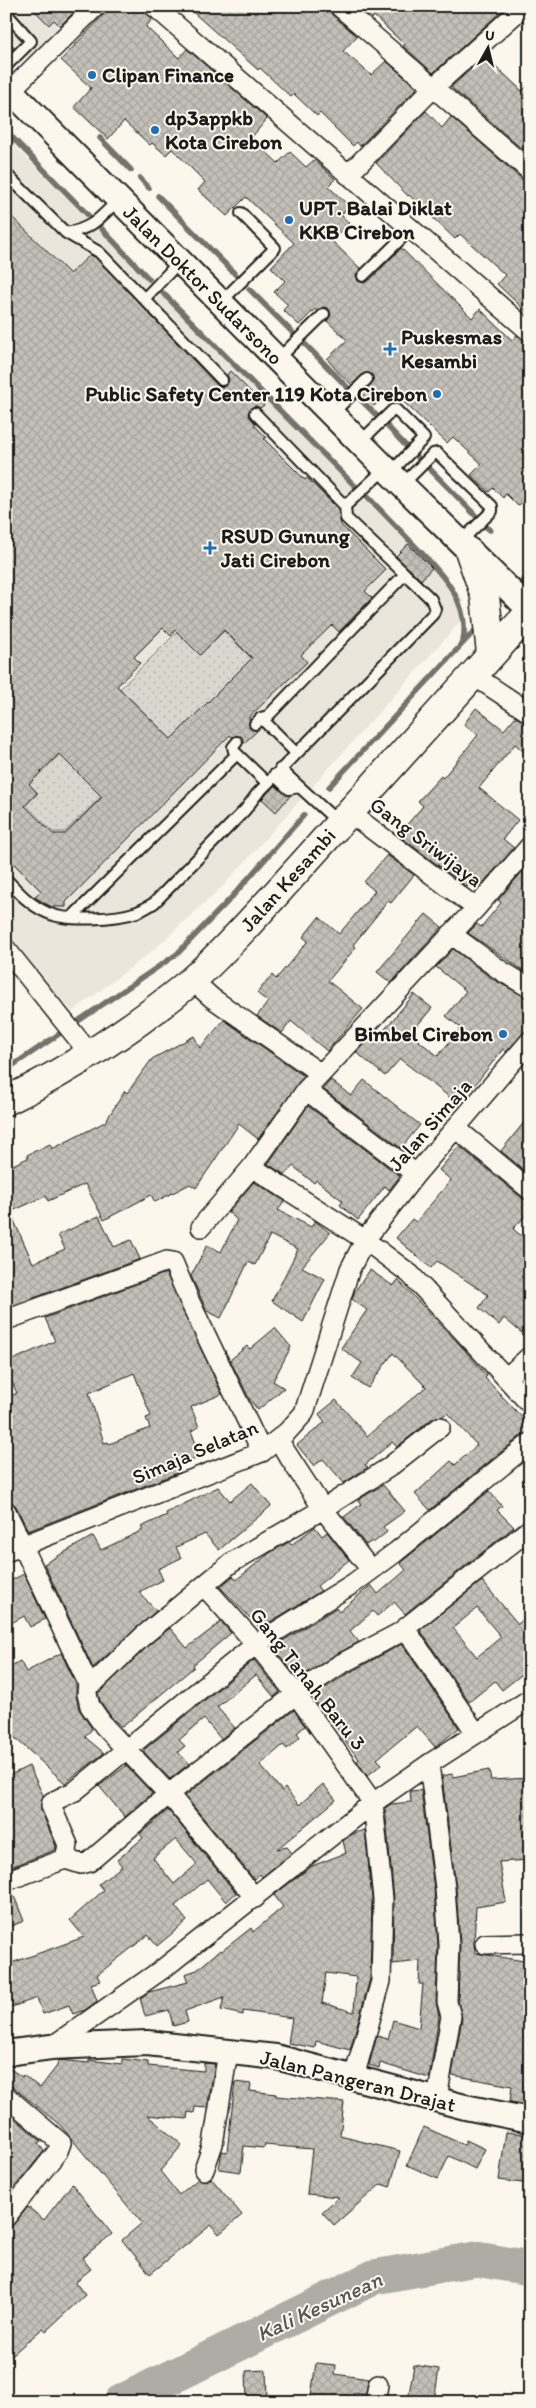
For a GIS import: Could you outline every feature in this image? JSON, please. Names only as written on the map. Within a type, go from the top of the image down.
[{"type":"main road","points":[[465,548],[485,596],[489,634]]},
{"type":"main road","name":"Jalan Kesambi","points":[[6,1101],[76,1037],[156,1009],[192,980],[234,939],[336,814],[473,674],[489,634],[520,601]]},
{"type":"street","points":[[8,88],[96,6]]},
{"type":"street","points":[[154,6],[530,332]]},
{"type":"street","points":[[339,6],[530,171]]},
{"type":"street","points":[[348,175],[434,87],[522,10]]},
{"type":"street","name":"Jalan Doktor Sudarsono","points":[[8,88],[277,360],[520,601]]},
{"type":"street","points":[[473,674],[530,713]]},
{"type":"street","name":"Gang Sriwijaya","points":[[336,814],[476,908]]},
{"type":"street","points":[[201,1227],[252,1167],[306,1090],[476,908],[530,846]]},
{"type":"street","points":[[451,934],[500,970],[530,988]]},
{"type":"street","points":[[6,950],[76,1037]]},
{"type":"street","points":[[192,980],[212,998],[321,1074]]},
{"type":"street","name":"Jalan Simaja","points":[[365,1240],[416,1174],[457,1129],[530,1041]]},
{"type":"street","points":[[306,1090],[416,1174]]},
{"type":"street","points":[[457,1129],[530,1190]]},
{"type":"street","points":[[252,1167],[365,1240],[410,1274],[530,1404]]},
{"type":"street","name":"Simaja Selatan","points":[[14,1549],[262,1452],[278,1440],[304,1413],[350,1269],[365,1240]]},
{"type":"street","points":[[6,1320],[167,1261],[173,1262],[262,1452]]},
{"type":"street","points":[[506,1378],[530,1356]]},
{"type":"street","points":[[88,1681],[95,1682],[143,1636],[231,1563],[388,1468],[440,1427]]},
{"type":"street","points":[[278,1440],[323,1509],[371,1570]]},
{"type":"street","points":[[65,1859],[68,1845],[52,1802],[75,1791],[256,1644],[396,1552],[530,1443]]},
{"type":"street","points":[[6,1511],[14,1549],[88,1681],[87,1694],[90,1706],[104,1726],[169,1794],[222,1855],[255,1898]]},
{"type":"street","points":[[6,1881],[65,1859],[81,1864],[89,1862],[169,1794],[296,1694],[338,1665],[405,1628],[529,1531]]},
{"type":"street","name":"Gang Tanah Baru 3","points":[[204,1586],[256,1644],[296,1694],[373,1803]]},
{"type":"street","points":[[405,1628],[476,1733]]},
{"type":"street","points":[[51,2047],[164,1968],[373,1803],[429,1764],[530,1699]]},
{"type":"street","points":[[429,1764],[445,1888],[449,1945],[447,2002],[451,2016],[438,2099]]},
{"type":"street","points":[[354,2078],[381,1982],[383,1898],[373,1803]]},
{"type":"street","points":[[484,1944],[530,1943]]},
{"type":"street","name":"Jalan Pangeran Drajat","points":[[6,2053],[51,2047],[147,2043],[276,2057],[438,2099],[530,2120]]},
{"type":"street","points":[[204,2170],[213,2144],[228,2052]]},
{"type":"street","points":[[6,2096],[61,2143],[58,2151],[6,2217]]},
{"type":"lane","points":[[6,13],[31,41],[6,66]]},
{"type":"lane","points":[[6,174],[66,233],[99,252],[222,380]]},
{"type":"lane","points":[[66,233],[84,230],[92,226],[118,200]]},
{"type":"lane","points":[[221,302],[275,248],[241,213]]},
{"type":"lane","points":[[363,276],[411,229]]},
{"type":"lane","points":[[144,299],[180,261]]},
{"type":"lane","points":[[277,360],[324,314]]},
{"type":"lane","points":[[332,414],[367,379]]},
{"type":"lane","points":[[360,442],[394,409],[410,423],[424,438],[393,475]]},
{"type":"lane","points":[[6,879],[24,898],[49,914],[72,918],[119,916],[139,912],[154,903],[245,810],[277,772],[435,609],[431,599],[346,518],[345,506],[255,414]]},
{"type":"lane","points":[[345,506],[393,475],[437,453],[492,506],[492,511],[465,548]]},
{"type":"lane","points":[[296,753],[258,721],[268,716],[405,574]]},
{"type":"lane","points":[[237,742],[233,749],[267,784]]},
{"type":"lane","points":[[72,918],[237,754]]},
{"type":"lane","points":[[277,772],[336,814]]},
{"type":"shaded area","points":[[6,6],[86,6],[30,60],[6,35]]},
{"type":"shaded area","name":"RSUD Gunung Jati Cirebon","points":[[6,137],[463,599],[461,621],[224,885],[151,952],[72,1012],[6,936]]},
{"type":"shaded area","points":[[224,631],[252,659],[171,739],[120,689],[177,632],[200,655]]},
{"type":"shaded area","points":[[63,751],[76,771],[102,796],[65,832],[53,832],[26,805],[38,793],[29,784]]},
{"type":"building","points":[[30,6],[80,6],[60,26],[54,20],[49,25]]},
{"type":"building","points":[[107,6],[139,6],[152,19],[146,27],[179,58],[187,49],[265,117],[267,119],[251,138],[278,163],[290,152],[306,167],[314,160],[335,179],[328,186],[349,206],[341,215],[349,223],[332,241],[361,269],[356,275],[358,281],[364,283],[371,279],[401,248],[472,318],[480,309],[512,340],[517,335],[530,343],[530,476],[522,484],[530,491],[530,494],[518,506],[506,494],[503,498],[493,488],[489,492],[471,475],[482,464],[453,437],[447,443],[391,390],[374,406],[361,394],[373,381],[371,374],[365,373],[352,385],[338,372],[327,359],[347,340],[327,321],[331,315],[329,309],[323,307],[317,311],[315,309],[299,325],[283,310],[288,305],[274,292],[285,281],[271,267],[294,243],[246,197],[227,216],[198,190],[205,182],[172,149],[166,155],[152,143],[150,145],[124,121],[108,139],[74,107],[91,88],[61,60],[104,14]]},
{"type":"building","points":[[186,6],[328,6],[332,15],[357,36],[343,51],[371,75],[386,61],[417,88],[360,146],[357,142],[353,146],[320,113],[317,116],[294,94],[291,97],[260,68],[258,70]]},
{"type":"building","points":[[356,6],[501,6],[504,9],[433,73],[374,16],[372,19]]},
{"type":"building","points":[[485,56],[522,91],[530,83],[530,156],[451,87]]},
{"type":"building","points":[[426,111],[442,128],[451,117],[523,180],[530,182],[530,315],[497,284],[505,275],[460,234],[455,239],[408,196],[376,163]]},
{"type":"building","name":"RSUD Gunung Jati Cirebon","points":[[6,211],[70,274],[90,255],[95,257],[217,385],[223,387],[227,385],[229,379],[227,375],[230,371],[264,405],[260,408],[256,406],[251,408],[248,414],[256,424],[254,425],[266,437],[264,439],[305,480],[307,478],[338,509],[341,525],[386,570],[365,591],[372,598],[339,632],[332,625],[301,655],[307,662],[249,717],[250,728],[257,731],[243,744],[241,736],[232,737],[230,735],[66,902],[66,907],[52,907],[34,897],[41,891],[6,856]],"holes":[[[163,628],[171,636],[175,630],[200,655],[224,630],[252,658],[171,739],[117,686],[140,663],[134,657]],[[59,754],[102,797],[65,834],[53,834],[25,806],[37,793],[29,784]]]},
{"type":"building","points":[[408,544],[432,568],[421,580],[396,556]]},
{"type":"building","points":[[476,708],[504,730],[515,717],[530,724],[530,757],[515,744],[479,788],[518,820],[503,839],[514,848],[480,886],[473,880],[467,887],[398,835],[423,806],[418,801],[441,776],[443,778],[478,735],[464,724]]},
{"type":"building","points":[[275,785],[290,796],[276,812],[262,799]]},
{"type":"building","points":[[387,855],[414,875],[391,903],[388,901],[353,945],[356,947],[328,981],[363,1009],[327,1051],[291,1021],[282,1033],[257,1016],[268,1002],[257,993],[272,975],[276,979],[308,941],[303,937],[319,917],[339,934],[375,891],[364,882]]},
{"type":"building","points":[[530,863],[530,975],[468,933],[477,924],[481,927],[501,903],[498,900]]},
{"type":"building","points":[[426,914],[442,927],[391,983],[377,972]]},
{"type":"building","points":[[453,949],[494,980],[530,999],[530,1026],[506,1052],[503,1049],[470,1091],[467,1088],[456,1102],[400,1059],[385,1076],[356,1052],[371,1037],[376,1040],[414,994],[432,1008],[410,1034],[438,1056],[461,1028],[446,1016],[466,991],[436,967]]},
{"type":"building","points":[[224,1020],[304,1076],[258,1139],[239,1124],[196,1188],[190,1184],[155,1202],[151,1195],[104,1220],[85,1184],[48,1201],[46,1196],[10,1212],[33,1263],[65,1249],[58,1235],[99,1216],[114,1247],[131,1240],[140,1259],[6,1308],[6,1168],[28,1158],[27,1155],[50,1144],[52,1149],[105,1122],[125,1091],[127,1093],[152,1059],[194,1036],[200,1048]]},
{"type":"building","points":[[331,1080],[351,1096],[364,1080],[420,1125],[401,1148],[323,1089]]},
{"type":"building","points":[[308,1106],[400,1176],[389,1190],[385,1186],[358,1220],[340,1205],[343,1201],[316,1180],[314,1183],[293,1166],[285,1175],[268,1164]]},
{"type":"building","points":[[530,1115],[530,1175],[501,1151]]},
{"type":"building","points":[[459,1146],[523,1199],[530,1201],[530,1211],[513,1229],[530,1243],[530,1267],[521,1277],[530,1285],[530,1340],[504,1318],[499,1325],[479,1308],[488,1295],[437,1261],[431,1268],[396,1238],[412,1219],[416,1222],[451,1180],[439,1170]]},
{"type":"building","points":[[254,1182],[285,1201],[278,1210],[311,1227],[315,1221],[330,1233],[302,1267],[325,1279],[303,1322],[272,1301],[298,1249],[270,1235],[255,1265],[248,1262],[221,1318],[207,1311],[191,1276],[207,1245],[221,1252],[237,1220],[228,1212]]},
{"type":"building","points":[[370,1270],[393,1286],[398,1280],[461,1346],[487,1376],[485,1378],[530,1426],[530,1432],[523,1434],[430,1510],[415,1494],[451,1461],[455,1465],[477,1445],[447,1413],[433,1418],[397,1447],[392,1442],[365,1465],[368,1467],[344,1483],[323,1459],[314,1466],[297,1445],[325,1422],[319,1414],[336,1400],[367,1436],[426,1387],[393,1353],[368,1388],[352,1378],[362,1363],[341,1348],[367,1310],[352,1299],[355,1291]]},
{"type":"building","points":[[166,1273],[222,1394],[191,1407],[199,1427],[191,1431],[201,1457],[177,1466],[180,1472],[28,1531],[16,1506],[6,1500],[6,1398],[17,1393],[6,1370],[6,1363],[55,1341],[45,1318]],"holes":[[[134,1373],[151,1416],[146,1418],[150,1428],[109,1444],[108,1442],[104,1443],[89,1393]]]},
{"type":"building","points":[[275,1328],[291,1347],[273,1381],[284,1388],[258,1410],[250,1400],[230,1360],[247,1346],[250,1349]]},
{"type":"building","points":[[252,1483],[271,1506],[219,1550],[205,1534],[176,1547],[181,1558],[158,1569],[163,1580],[139,1592],[156,1611],[93,1668],[44,1564],[93,1536],[101,1550],[143,1530],[141,1527],[218,1487],[230,1501]]},
{"type":"building","points":[[383,1485],[405,1511],[383,1527],[387,1532],[373,1543],[372,1541],[366,1545],[344,1517],[361,1504],[358,1500]]},
{"type":"building","points":[[489,1491],[502,1506],[497,1510],[514,1527],[405,1614],[394,1602],[377,1616],[373,1611],[350,1631],[359,1642],[333,1656],[298,1679],[273,1647],[336,1608],[339,1612],[371,1585],[378,1594],[406,1570],[400,1563]]},
{"type":"building","points":[[315,1527],[322,1536],[327,1532],[349,1560],[317,1586],[321,1591],[260,1628],[220,1587],[233,1576],[236,1580],[271,1552],[289,1542],[291,1545]]},
{"type":"building","points":[[24,1574],[45,1619],[30,1627],[24,1616],[6,1626],[6,1583]]},
{"type":"building","points":[[482,1581],[518,1624],[530,1614],[530,1668],[502,1690],[495,1681],[469,1702],[420,1630]],"holes":[[[477,1608],[501,1637],[477,1657],[453,1628]]]},
{"type":"building","points":[[221,1622],[231,1633],[193,1665],[194,1667],[122,1727],[113,1719],[100,1701],[98,1693],[150,1644],[170,1628],[187,1648]]},
{"type":"building","points":[[402,1644],[459,1728],[435,1747],[417,1726],[377,1759],[382,1764],[367,1776],[357,1761],[359,1759],[342,1738],[344,1737],[312,1697],[345,1675]]},
{"type":"building","points":[[61,1653],[76,1684],[79,1709],[92,1729],[85,1737],[104,1753],[65,1783],[6,1730],[6,1669],[20,1661],[26,1672]]},
{"type":"building","points":[[254,1660],[280,1692],[274,1697],[256,1675],[217,1707],[235,1728],[221,1739],[204,1719],[179,1740],[185,1746],[178,1752],[189,1764],[170,1779],[143,1751]]},
{"type":"building","points":[[294,1710],[305,1726],[297,1733],[300,1737],[287,1749],[283,1745],[260,1765],[282,1791],[285,1788],[299,1805],[323,1784],[336,1800],[277,1849],[287,1847],[292,1853],[262,1877],[260,1874],[254,1879],[185,1796]]},
{"type":"building","points":[[29,1766],[43,1795],[41,1810],[56,1846],[55,1850],[6,1869],[6,1777]]},
{"type":"building","points":[[126,1766],[152,1793],[125,1817],[99,1786]]},
{"type":"building","points":[[489,1770],[491,1780],[530,1778],[530,1860],[499,1862],[506,1902],[476,1907],[474,1944],[475,1953],[530,1962],[530,2044],[523,2087],[530,2088],[530,2105],[510,2102],[512,2086],[452,2075],[462,2018],[458,2001],[460,1944],[456,1887],[442,1776],[452,1774],[453,1777]]},
{"type":"building","points":[[421,1790],[434,1889],[438,1945],[436,2002],[439,2017],[429,2078],[380,2063],[379,2068],[369,2065],[377,2036],[388,2039],[393,2020],[419,2028],[423,1984],[419,1984],[420,1961],[393,1964],[394,1898],[385,1808],[391,1804],[411,1802],[410,1791]]},
{"type":"building","points":[[168,1810],[236,1893],[226,1902],[207,1879],[175,1906],[187,1921],[157,1946],[148,1935],[97,1975],[100,1981],[91,1984],[97,2001],[85,2010],[73,2014],[69,2005],[43,2014],[37,1998],[6,2009],[6,1965],[84,1937],[70,1920],[104,1890],[99,1884],[122,1866],[117,1860],[143,1838],[140,1834]],"holes":[[[176,1839],[197,1864],[174,1884],[153,1858]]]},
{"type":"building","points":[[365,1830],[372,1899],[370,1979],[350,2050],[316,2041],[315,2048],[288,2043],[292,2018],[243,2011],[243,2015],[221,2010],[224,1997],[185,2011],[188,2022],[173,2026],[169,2010],[145,2016],[140,1998],[149,1992],[188,1982],[185,1974],[197,1970],[220,1950],[222,1951],[251,1928],[253,1932],[283,1907],[274,1895],[312,1866],[346,1853],[343,1841],[354,1833]],"holes":[[[326,1973],[356,1977],[354,2012],[322,2003]]]},
{"type":"building","points":[[12,1891],[24,1921],[6,1928],[6,1892]]},
{"type":"building","points":[[122,2059],[148,2062],[148,2066],[204,2071],[204,2063],[215,2064],[207,2108],[195,2107],[194,2113],[188,2112],[187,2119],[147,2115],[182,2145],[160,2171],[179,2195],[198,2179],[206,2181],[211,2178],[242,2215],[219,2234],[211,2225],[150,2274],[122,2240],[142,2223],[60,2125],[13,2087],[6,2085],[6,2066],[22,2077],[23,2075],[40,2088],[57,2066],[58,2060],[89,2063],[89,2060],[122,2064]]},
{"type":"building","points":[[235,2082],[251,2084],[250,2091],[276,2094],[276,2096],[344,2102],[340,2136],[400,2151],[390,2187],[381,2184],[334,2225],[322,2212],[339,2197],[307,2194],[312,2149],[265,2145],[264,2148],[244,2146],[241,2172],[219,2169],[222,2151],[227,2152]]},
{"type":"building","points":[[6,2111],[41,2141],[38,2143],[44,2151],[6,2198]]},
{"type":"building","points":[[424,2127],[464,2145],[466,2140],[485,2149],[475,2169],[449,2156],[438,2179],[407,2165]]},
{"type":"building","points":[[506,2132],[530,2135],[530,2184],[499,2180]]},
{"type":"building","points":[[72,2184],[112,2234],[82,2258],[91,2269],[75,2282],[85,2295],[46,2331],[43,2328],[6,2360],[6,2228],[14,2224],[28,2207],[44,2220]]},
{"type":"building","points":[[316,2363],[336,2365],[335,2374],[369,2379],[365,2395],[354,2393],[353,2402],[310,2402]]},
{"type":"building","points":[[414,2365],[439,2369],[434,2402],[408,2400]]},
{"type":"building","points":[[266,2370],[267,2402],[247,2402],[246,2371]]},
{"type":"waterway","points":[[6,42],[16,52]]},
{"type":"waterway","points":[[6,131],[88,215]]},
{"type":"waterway","points":[[100,138],[131,170]]},
{"type":"waterway","points":[[140,178],[149,188]]},
{"type":"waterway","points":[[158,196],[237,276]]},
{"type":"waterway","points":[[101,228],[149,279]]},
{"type":"waterway","points":[[249,289],[293,333]]},
{"type":"waterway","points":[[160,290],[356,487]]},
{"type":"waterway","points":[[306,345],[350,390]]},
{"type":"waterway","points":[[359,398],[377,416]]},
{"type":"waterway","points":[[387,426],[407,447]]},
{"type":"waterway","points":[[428,467],[477,517]]},
{"type":"waterway","points":[[367,496],[432,564],[450,587],[462,612],[464,626],[463,641]]},
{"type":"waterway","points":[[485,526],[490,530]]},
{"type":"waterway","points":[[515,589],[530,574]]},
{"type":"waterway","points":[[329,787],[479,626]]},
{"type":"waterway","points":[[6,1070],[177,954],[231,898],[304,815]]},
{"type":"waterway","name":"Kali Kesunean","points":[[121,2402],[374,2277],[476,2259],[530,2268]]},
{"type":"place","name":"Clipan Finance","points":[[92,75]]},
{"type":"place","name":"dp3appkb Kota Cirebon","points":[[155,130]]},
{"type":"place","name":"UPT. Balai Diklat KKB Cirebon","points":[[289,220]]},
{"type":"place","name":"Puskesmas Kesambi","points":[[390,349]]},
{"type":"place","name":"Public Safety Center 119 Kota Cirebon","points":[[437,394]]},
{"type":"place","name":"RSUD Gunung Jati Cirebon","points":[[210,548]]},
{"type":"place","name":"Bimbel Cirebon","points":[[503,1034]]}]
